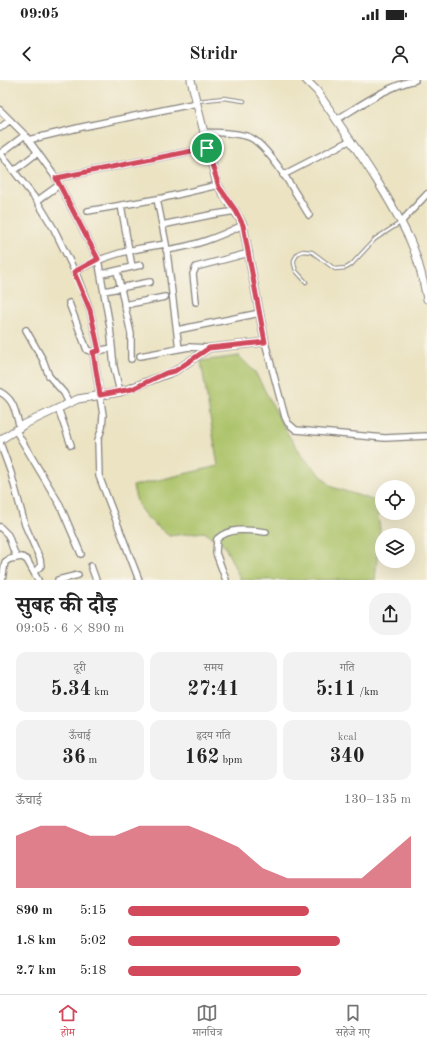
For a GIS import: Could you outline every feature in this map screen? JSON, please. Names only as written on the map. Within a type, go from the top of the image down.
[{"type":"street","points":[[191,80],[207,148],[218,185],[223,195],[236,211],[243,225],[265,342],[284,417],[296,430],[385,438],[427,436]]},
{"type":"street","points":[[306,80],[317,91],[388,198],[410,239],[427,299]]},
{"type":"street","points":[[336,120],[380,93],[415,80]]},
{"type":"street","points":[[99,351],[90,310],[54,229],[37,201],[15,170],[0,155],[0,153],[27,138],[197,102]]},
{"type":"street","points":[[0,110],[27,138],[56,178],[98,259],[102,274],[112,348],[120,392]]},
{"type":"street","points":[[0,128],[10,120]]},
{"type":"street","points":[[204,132],[242,135],[258,142],[283,175],[309,215]]},
{"type":"street","points":[[283,175],[350,140]]},
{"type":"street","points":[[56,178],[207,148]]},
{"type":"street","points":[[15,170],[37,153]]},
{"type":"street","points":[[88,211],[157,199],[218,185]]},
{"type":"street","points":[[37,201],[59,186]]},
{"type":"street","points":[[401,222],[427,194]]},
{"type":"street","points":[[157,199],[166,247],[179,349]]},
{"type":"street","points":[[119,206],[132,267]]},
{"type":"street","points":[[162,225],[236,211]]},
{"type":"street","points":[[74,272],[98,259],[129,250],[184,247],[210,240],[243,225]]},
{"type":"street","points":[[196,302],[193,274],[196,267],[249,253]]},
{"type":"street","points":[[102,274],[141,265]]},
{"type":"street","points":[[116,271],[131,334],[132,359]]},
{"type":"street","points":[[104,291],[150,282]]},
{"type":"street","points":[[124,305],[165,297]]},
{"type":"street","points":[[69,303],[85,348],[89,352],[93,352],[112,348]]},
{"type":"street","points":[[177,330],[260,314]]},
{"type":"street","points":[[26,330],[43,360],[49,376],[64,393],[69,403]]},
{"type":"street","points":[[140,356],[196,347],[209,348],[265,342]]},
{"type":"street","points":[[0,440],[69,403],[90,396],[120,392],[175,371],[209,348]]},
{"type":"street","points":[[93,352],[103,415],[102,428],[98,440],[100,476],[139,580]]},
{"type":"street","points":[[0,392],[8,396],[12,401],[18,429],[60,505],[81,554]]},
{"type":"street","points":[[58,408],[71,446]]},
{"type":"street","points":[[0,444],[11,473],[25,525],[40,559],[41,566],[34,572]]},
{"type":"street","points":[[0,527],[8,535],[16,557]]},
{"type":"street","points":[[226,580],[216,553],[216,539],[221,534],[243,530],[266,532]]},
{"type":"street","points":[[2,580],[5,562],[16,557],[24,557],[34,572],[37,580]]},
{"type":"street","points":[[91,566],[96,580]]},
{"type":"street","points":[[58,580],[78,574]]},
{"type":"lane","points":[[197,102],[224,98],[244,101]]},
{"type":"lane","points":[[306,282],[296,270],[294,264],[294,260],[298,253],[303,251],[312,252],[335,268],[346,268],[351,265],[375,238],[401,222]]},
{"type":"green space","points":[[239,356],[255,372],[289,436],[305,459],[332,487],[375,501],[375,520],[379,520],[380,528],[375,528],[375,580],[241,580],[224,545],[204,532],[169,536],[150,520],[141,510],[135,496],[133,486],[218,466],[201,361]]},
{"type":"route","points":[[207,148],[219,187],[223,195],[236,211],[243,225],[265,342],[209,348],[201,352],[191,362],[175,371],[166,373],[132,389],[100,395],[93,352],[99,351],[90,310],[77,276],[74,272],[98,259],[88,244],[56,178],[207,148]]}]
